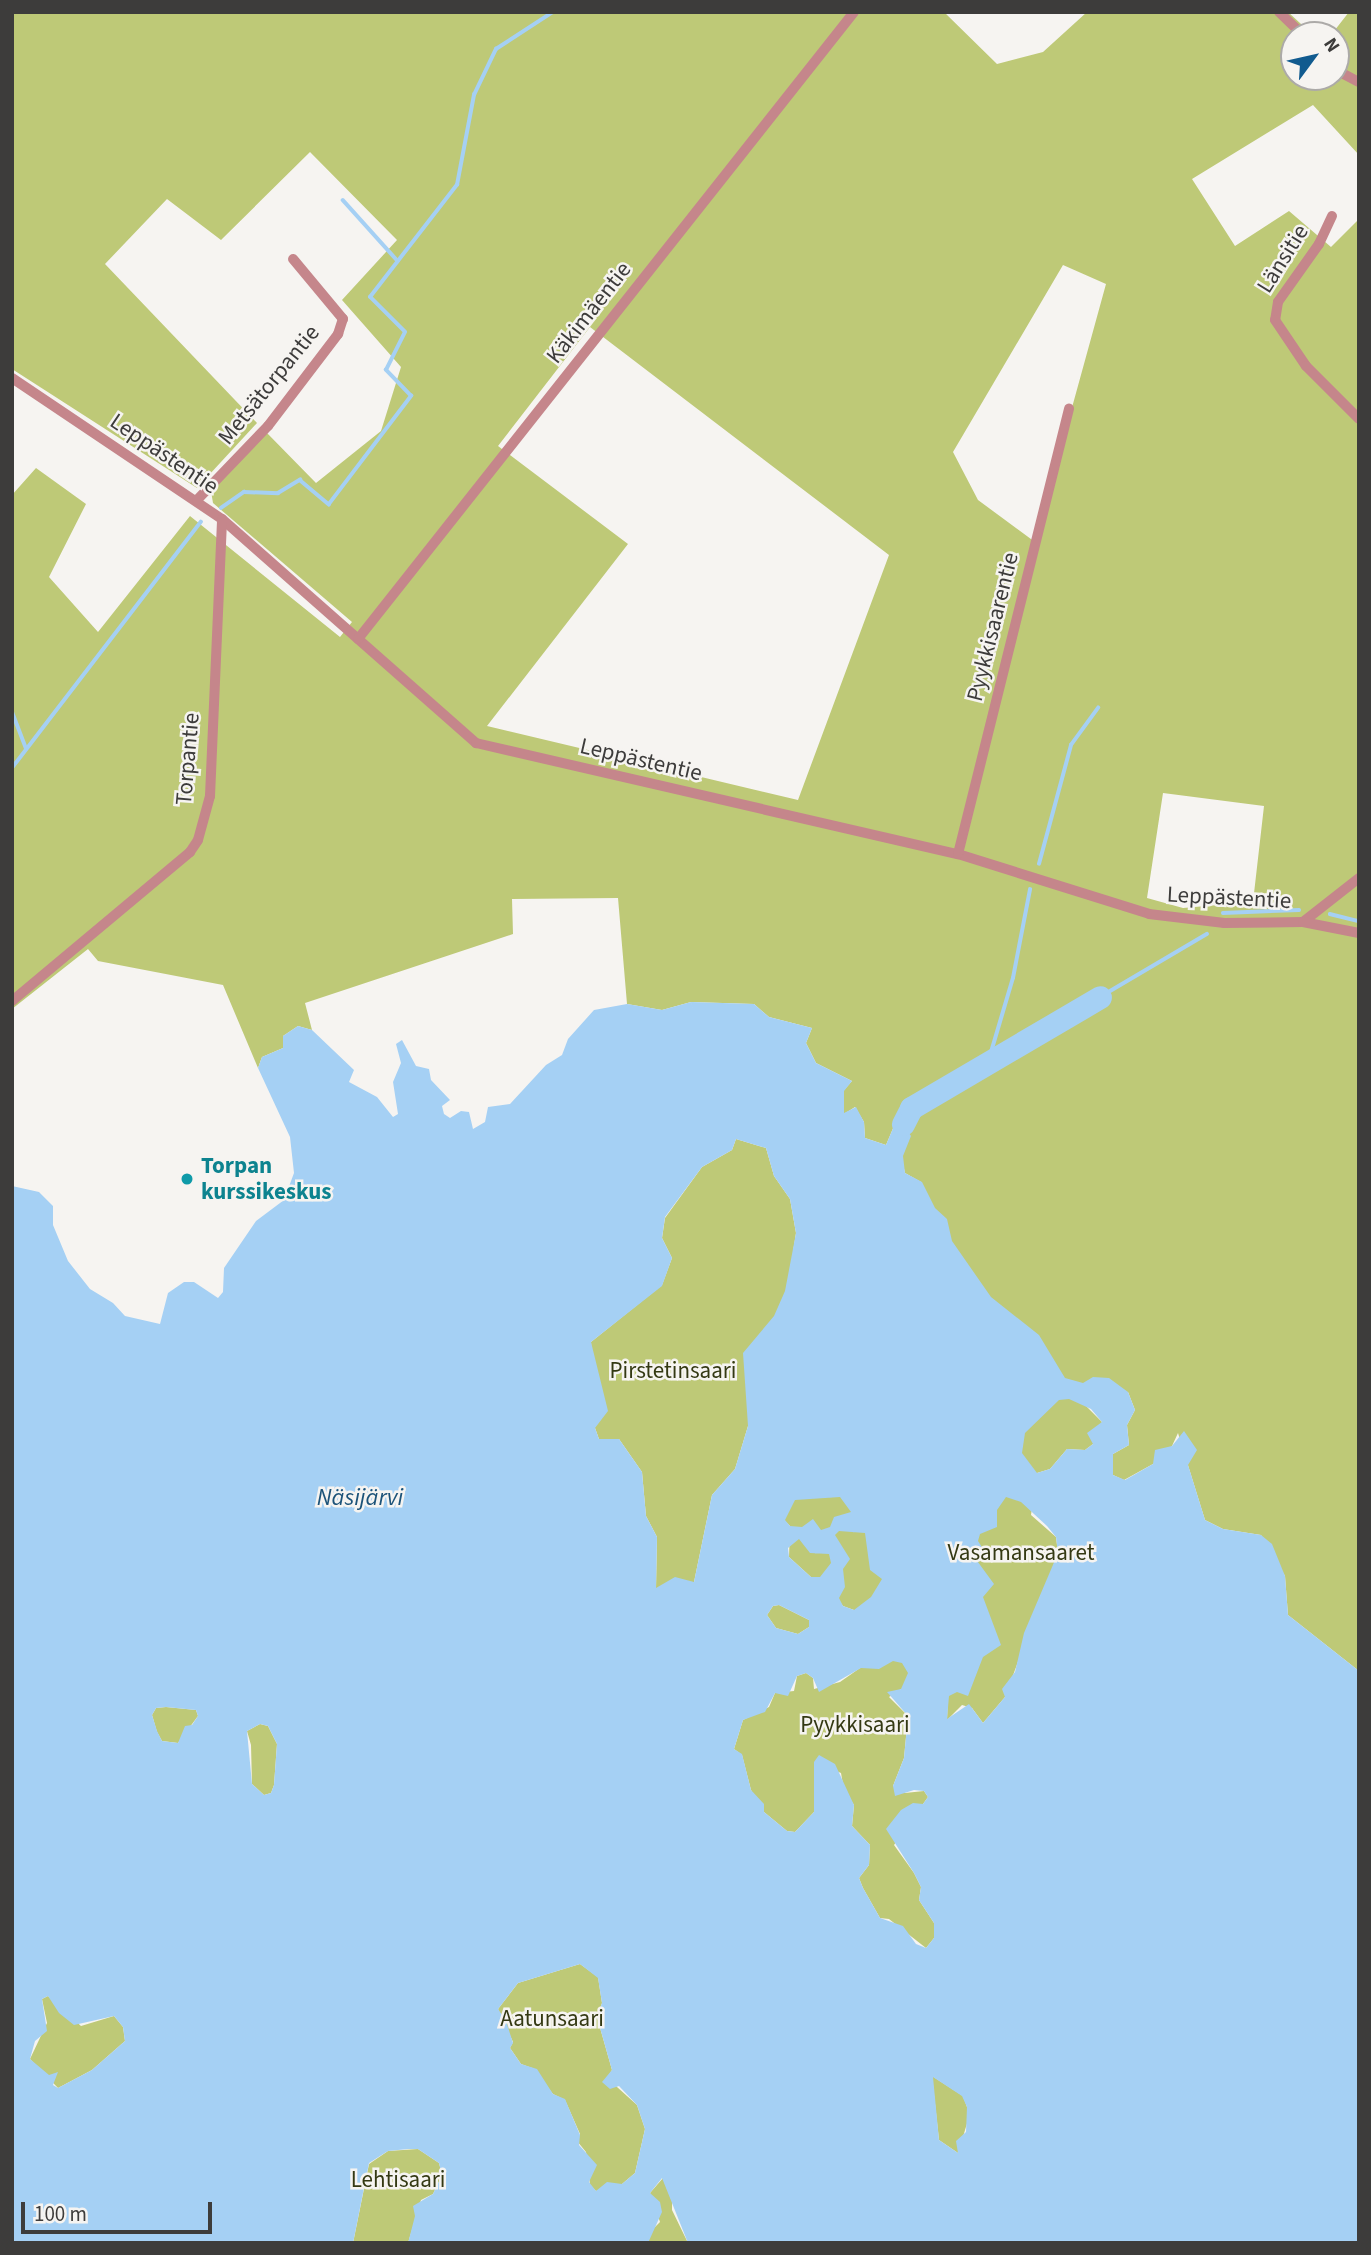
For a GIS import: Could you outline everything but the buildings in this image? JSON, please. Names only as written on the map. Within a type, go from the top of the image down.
[{"type":"street","name":"Käkimäentie","points":[[358,639],[854,12]]},
{"type":"street","name":"Länsitie","points":[[1332,216],[1319,244],[1278,302],[1275,320],[1306,366],[1359,419]]},
{"type":"street","name":"Metsätorpantie","points":[[197,500],[268,426],[338,334],[343,319],[293,259]]},
{"type":"street","name":"Leppästentie","points":[[12,378],[222,519],[476,743],[958,854],[1149,914],[1224,923],[1303,922],[1359,878]]},
{"type":"street","name":"Pyykkisaarentie","points":[[958,854],[1069,409]]},
{"type":"street","name":"Torpantie","points":[[12,1001],[190,852],[198,840],[210,796],[222,519]]},
{"type":"street","points":[[1303,922],[1359,933]]},
{"type":"green space","points":[[12,12],[944,12],[997,64],[1043,52],[1087,12],[1288,12],[1298,21],[1280,21],[1280,91],[1350,91],[1350,21],[1342,21],[1349,12],[1359,12],[1359,155],[1313,105],[1192,179],[1235,246],[1289,211],[1331,247],[1359,219],[1359,1671],[1288,1615],[1285,1576],[1261,1535],[1223,1529],[1205,1520],[1178,1433],[1172,1446],[1153,1464],[1124,1480],[1113,1475],[1109,1465],[1113,1454],[1129,1445],[1127,1425],[1135,1410],[1128,1392],[1112,1391],[1086,1406],[1102,1422],[1093,1444],[1085,1450],[1067,1449],[1050,1469],[1037,1473],[1031,1515],[1056,1537],[1058,1553],[1005,1697],[983,1723],[972,1708],[962,1705],[947,1720],[948,1696],[901,1689],[889,1697],[908,1716],[904,1758],[893,1786],[905,1793],[924,1791],[928,1797],[894,1845],[914,1873],[921,1887],[919,1900],[934,1923],[934,1938],[926,1948],[889,1919],[880,1918],[863,1888],[859,1878],[869,1865],[870,1845],[852,1826],[854,1805],[844,1790],[841,1773],[814,1762],[814,1812],[795,1832],[787,1831],[764,1812],[751,1790],[742,1755],[734,1749],[743,1720],[769,1707],[775,1693],[794,1691],[797,1676],[806,1673],[813,1678],[814,1689],[840,1682],[860,1668],[854,1610],[843,1606],[820,1577],[811,1577],[789,1557],[790,1526],[784,1520],[921,1182],[905,1173],[894,1126],[886,1145],[865,1138],[864,1122],[855,1107],[844,1114],[844,1090],[852,1081],[816,1063],[806,1043],[812,1028],[769,1017],[754,1004],[691,1002],[662,1010],[627,1004],[618,898],[512,899],[513,934],[305,1003],[312,1030],[298,1026],[283,1036],[283,1048],[262,1057],[258,1068],[223,985],[98,961],[88,949],[12,1009],[12,495],[36,468],[86,504],[49,577],[98,632],[190,516],[340,637],[352,622],[213,503],[211,491],[267,433],[316,483],[381,431],[401,367],[342,300],[397,240],[310,152],[221,240],[167,199],[105,264],[257,423],[197,488],[12,369]],"holes":[[[1063,265],[1106,284],[1035,542],[978,500],[953,452]],[[590,327],[889,555],[798,800],[487,726],[628,544],[498,446]],[[1163,793],[1264,806],[1253,902],[1183,908],[1147,898]]]},
{"type":"green space","name":"Pirstetinsaari","points":[[736,1139],[766,1148],[774,1176],[790,1199],[796,1233],[793,1252],[824,1271],[748,1398],[748,1426],[735,1469],[712,1495],[694,1582],[656,1589],[657,1537],[646,1516],[642,1472],[619,1439],[599,1439],[595,1428],[591,1342],[662,1285],[672,1258],[662,1238],[665,1218],[702,1167],[732,1150]]},
{"type":"green space","points":[[779,1605],[809,1620],[809,1627],[798,1634],[776,1628],[767,1615],[773,1606]]},
{"type":"green space","points":[[156,1708],[196,1710],[198,1716],[178,1743],[162,1741],[157,1732],[152,1715]]},
{"type":"green space","points":[[260,1724],[268,1726],[277,1744],[274,1785],[271,1793],[264,1795],[252,1784],[251,1745],[247,1731]]},
{"type":"green space","name":"Aatunsaari","points":[[580,1964],[598,1977],[602,2003],[597,2017],[612,2070],[607,2078],[637,2105],[645,2129],[635,2173],[622,2184],[596,2191],[590,2185],[586,2152],[577,2141],[580,2134],[565,2100],[553,2094],[532,2068],[521,2064],[510,2048],[513,2042],[498,2009],[518,1983]]},
{"type":"green space","points":[[48,1996],[81,2026],[114,2016],[123,2027],[125,2041],[92,2070],[58,2088],[30,2059],[47,2023],[42,1999]]},
{"type":"green space","points":[[932,2076],[963,2096],[967,2107],[969,2117],[958,2153],[939,2140]]},
{"type":"green space","name":"Lehtisaari","points":[[418,2149],[439,2163],[442,2175],[433,2194],[421,2200],[408,2243],[353,2243],[369,2164],[388,2151]]},
{"type":"green space","points":[[663,2178],[672,2194],[672,2210],[688,2243],[648,2243],[651,2231],[660,2222],[650,2193]]},
{"type":"water","name":"Näsijärvi","points":[[691,1002],[754,1004],[769,1017],[812,1028],[806,1043],[816,1063],[852,1081],[844,1091],[844,1113],[856,1107],[864,1122],[865,1138],[886,1145],[894,1126],[903,1124],[911,1136],[903,1156],[905,1173],[922,1182],[935,1208],[947,1219],[952,1241],[991,1297],[1039,1335],[1065,1378],[1083,1383],[1093,1377],[1109,1378],[1128,1392],[1135,1410],[1127,1425],[1129,1445],[1113,1454],[1113,1475],[1125,1480],[1153,1464],[1155,1450],[1172,1446],[1184,1431],[1197,1450],[1188,1465],[1205,1520],[1223,1529],[1261,1535],[1272,1544],[1285,1576],[1288,1615],[1359,1671],[1359,2243],[688,2243],[662,2178],[650,2193],[660,2202],[662,2212],[648,2243],[408,2243],[415,2216],[413,2206],[433,2194],[442,2175],[439,2163],[418,2149],[408,2149],[388,2151],[369,2163],[353,2243],[12,2243],[12,1186],[39,1192],[53,1206],[53,1225],[68,1261],[90,1289],[113,1303],[125,1316],[160,1324],[168,1293],[184,1282],[194,1282],[218,1298],[223,1292],[224,1268],[256,1221],[284,1200],[294,1173],[290,1137],[258,1068],[262,1057],[283,1048],[283,1036],[298,1026],[312,1030],[354,1070],[349,1082],[377,1097],[393,1117],[398,1114],[393,1082],[401,1063],[396,1044],[402,1040],[416,1066],[429,1069],[431,1080],[450,1100],[442,1106],[444,1114],[450,1118],[461,1111],[469,1112],[473,1129],[485,1122],[488,1107],[510,1104],[546,1065],[562,1055],[568,1039],[594,1010],[627,1004],[662,1010]],"holes":[[[736,1139],[766,1148],[774,1176],[790,1199],[796,1233],[785,1291],[774,1316],[743,1353],[748,1426],[735,1469],[712,1495],[694,1582],[675,1577],[656,1588],[657,1537],[646,1516],[642,1472],[619,1439],[599,1439],[595,1428],[608,1411],[591,1342],[662,1286],[672,1258],[662,1238],[665,1217],[702,1167],[732,1150]],[[1069,1399],[1091,1409],[1102,1422],[1087,1433],[1093,1444],[1085,1450],[1067,1449],[1050,1469],[1037,1473],[1022,1453],[1025,1433],[1059,1400]],[[840,1497],[851,1512],[834,1517],[830,1527],[821,1530],[813,1519],[802,1527],[790,1526],[785,1520],[795,1500]],[[1006,1497],[1021,1502],[1047,1526],[1056,1537],[1058,1553],[1024,1633],[1015,1672],[1002,1689],[1005,1697],[983,1723],[969,1704],[947,1719],[949,1696],[957,1692],[968,1696],[983,1657],[1001,1645],[983,1597],[994,1584],[975,1558],[987,1555],[978,1541],[980,1534],[997,1527],[997,1510]],[[839,1531],[865,1533],[870,1570],[882,1579],[871,1597],[854,1610],[843,1606],[839,1598],[845,1587],[843,1569],[850,1559],[835,1535]],[[799,1539],[810,1553],[829,1554],[831,1563],[820,1577],[811,1577],[789,1557],[788,1548]],[[779,1605],[809,1620],[809,1627],[798,1634],[776,1628],[767,1615],[773,1606]],[[893,1661],[902,1663],[908,1673],[901,1689],[887,1692],[908,1716],[904,1758],[893,1786],[895,1796],[914,1790],[924,1791],[928,1797],[923,1804],[913,1803],[901,1810],[886,1829],[914,1873],[921,1887],[919,1900],[934,1923],[934,1938],[926,1948],[916,1944],[903,1926],[880,1918],[863,1888],[859,1878],[869,1865],[870,1845],[852,1826],[854,1805],[835,1764],[819,1755],[814,1762],[814,1812],[795,1832],[787,1831],[764,1812],[764,1804],[751,1790],[742,1754],[734,1749],[743,1720],[765,1712],[775,1693],[788,1696],[797,1676],[806,1673],[813,1678],[819,1692],[861,1668],[879,1669]],[[166,1707],[196,1710],[198,1716],[192,1725],[185,1726],[178,1743],[162,1741],[152,1715],[156,1708]],[[260,1724],[268,1726],[277,1744],[274,1785],[271,1793],[264,1795],[252,1784],[247,1731]],[[580,1964],[598,1978],[602,2003],[597,2017],[612,2070],[602,2082],[610,2089],[619,2086],[637,2105],[645,2129],[635,2173],[622,2184],[607,2182],[596,2191],[589,2182],[597,2165],[579,2145],[580,2135],[565,2099],[553,2094],[537,2069],[521,2064],[510,2048],[513,2043],[506,2021],[498,2009],[518,1983]],[[48,1996],[59,2013],[74,2025],[114,2016],[123,2027],[125,2041],[92,2070],[58,2088],[53,2085],[58,2072],[49,2075],[30,2059],[35,2041],[47,2031],[42,1999]],[[933,2077],[962,2096],[967,2107],[966,2132],[956,2141],[958,2153],[939,2140]]]},
{"type":"waterway","points":[[221,508],[244,492],[278,493],[300,480],[329,504],[411,396],[386,370],[405,332],[370,297],[457,185],[474,95],[496,49],[553,12]]},
{"type":"waterway","points":[[343,200],[398,261]]},
{"type":"waterway","points":[[12,768],[201,522]]},
{"type":"waterway","points":[[1039,864],[1071,745],[1098,708]]},
{"type":"waterway","points":[[12,711],[26,748]]},
{"type":"waterway","points":[[989,1059],[1013,978],[1030,890]]},
{"type":"waterway","points":[[1223,913],[1299,910]]},
{"type":"waterway","points":[[1330,914],[1359,921]]},
{"type":"waterway","points":[[1100,997],[1207,934]]},
{"type":"waterway","points":[[903,1124],[911,1108],[1100,997]]},
{"type":"place","name":"Torpan kurssikeskus","points":[[187,1179]]},
{"type":"park label","name":"Vasamansaaret","points":[[1021,1553]]},
{"type":"park label","name":"Pyykkisaari","points":[[855,1725]]}]
